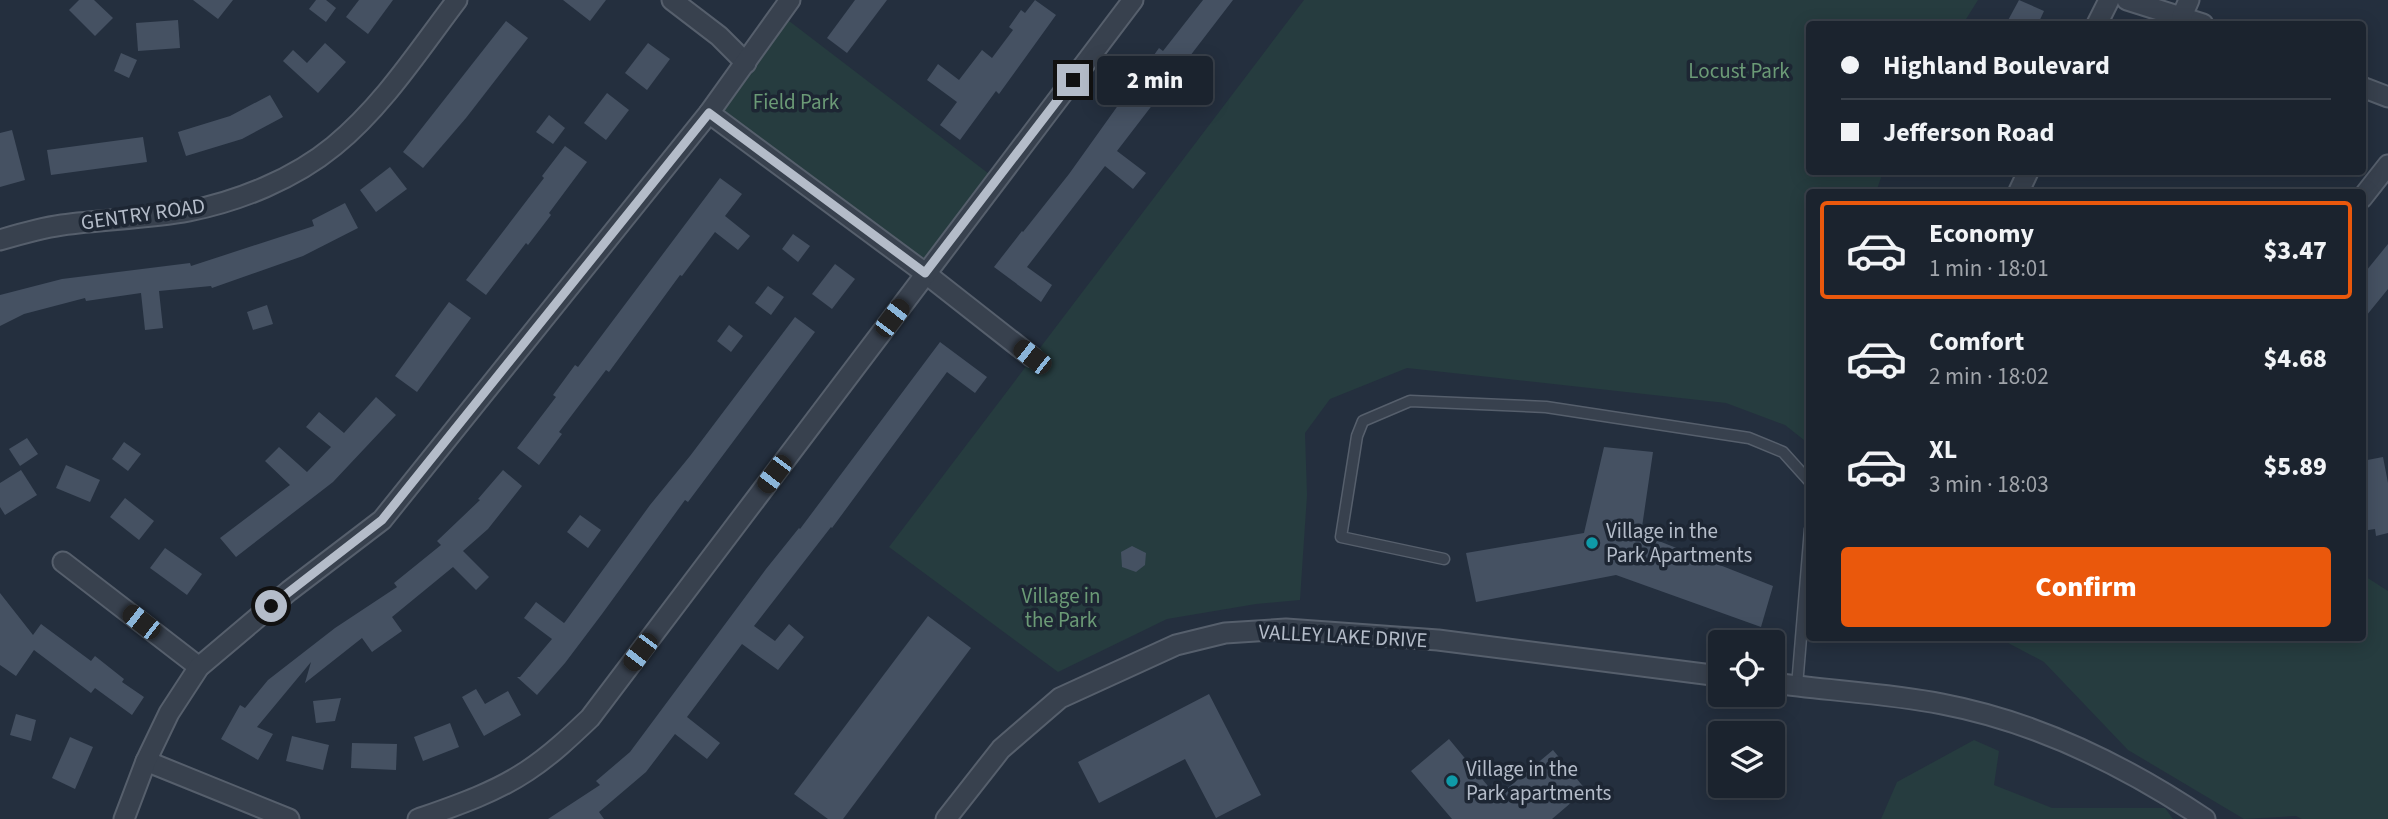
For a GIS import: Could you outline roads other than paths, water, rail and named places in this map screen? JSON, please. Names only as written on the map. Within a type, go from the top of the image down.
[{"type":"street","name":"GENTRY ROAD","points":[[0,240],[61,225],[188,211],[238,197],[293,172],[333,147],[363,118],[389,89],[457,0]]},
{"type":"street","points":[[672,0],[719,36],[746,63]]},
{"type":"street","points":[[124,819],[146,761],[169,713],[199,667],[289,591],[382,520],[709,113],[790,0]]},
{"type":"street","points":[[418,819],[464,803],[517,778],[590,718],[1133,0]]},
{"type":"street","points":[[2098,21],[2109,0]]},
{"type":"street","points":[[2127,0],[2185,8],[2200,21]]},
{"type":"street","points":[[2366,89],[2388,97]]},
{"type":"street","points":[[709,113],[925,273],[1032,357]]},
{"type":"street","points":[[2366,193],[2388,165]]},
{"type":"street","points":[[63,562],[199,667]]},
{"type":"street","name":"VALLEY LAKE DRIVE","points":[[946,819],[1001,749],[1060,698],[1176,645],[1226,633],[1286,629],[1438,640],[1708,674]]},
{"type":"street","points":[[1785,685],[1943,704],[2022,725],[2109,761],[2205,819]]},
{"type":"street","points":[[146,761],[289,819]]},
{"type":"lane","points":[[1444,559],[1341,537],[1357,436],[1363,421],[1410,401],[1546,407],[1749,438],[1783,452],[1806,478]]},
{"type":"lane","points":[[1797,687],[1806,578]]},
{"type":"place","name":"Village in the Park Apartments","points":[[1592,543]]},
{"type":"place","name":"Village in the Park apartments","points":[[1452,781]]},
{"type":"park label","name":"Locust Park","points":[[1739,71]]},
{"type":"park label","name":"Field Park","points":[[796,102]]},
{"type":"park label","name":"Village in the Park","points":[[1061,608]]}]
